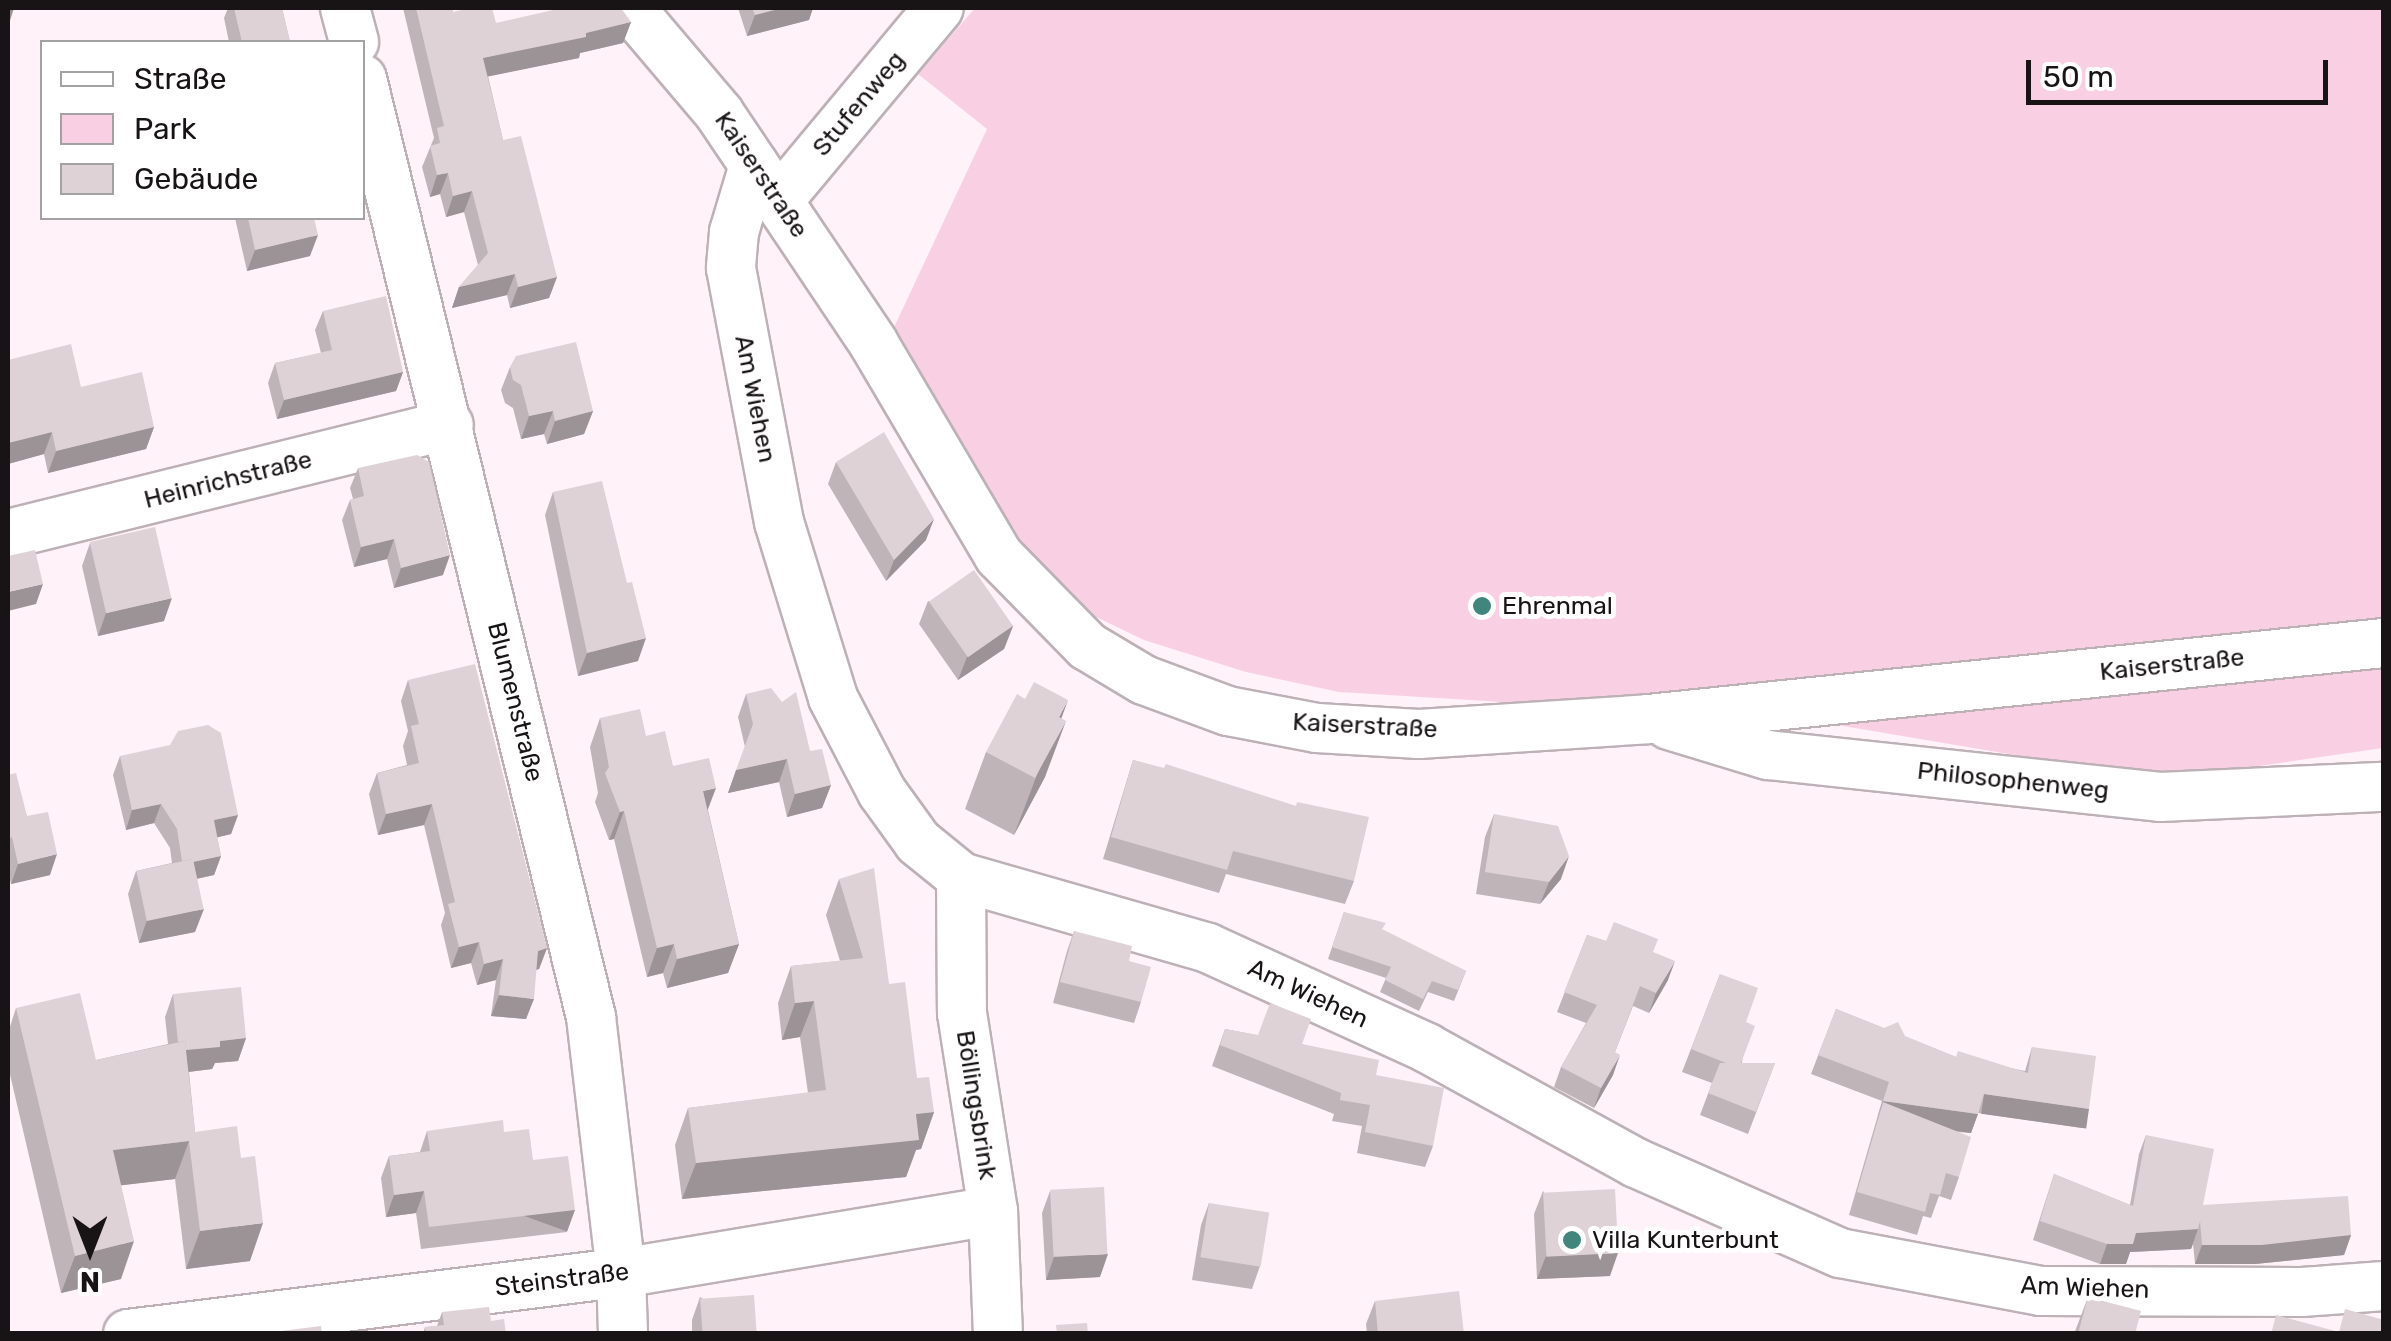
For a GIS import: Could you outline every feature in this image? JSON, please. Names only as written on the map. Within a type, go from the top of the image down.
[{"type":"street","points":[[345,8],[353,40]]},
{"type":"street","name":"Kaiserstraße","points":[[630,8],[720,113],[874,344],[999,556],[1087,646],[1144,680],[1228,710],[1316,728],[1419,734],[1648,719],[2384,642]]},
{"type":"street","name":"Stufenweg","points":[[766,183],[940,8]]},
{"type":"street","name":"Blumenstraße","points":[[365,91],[591,1017],[621,1273],[624,1334]]},
{"type":"street","name":"Am Wiehen","points":[[766,183],[734,232],[730,268],[779,522],[833,698],[882,792],[918,842],[961,877],[1208,948],[1426,1048],[1636,1163],[1840,1253],[2041,1291],[2302,1292],[2384,1286]]},
{"type":"street","name":"Heinrichstraße","points":[[8,534],[448,426]]},
{"type":"street","name":"Philosophenweg","points":[[1648,719],[1768,755],[2160,797],[2384,787]]},
{"type":"street","name":"Böllingsbrink","points":[[961,877],[962,1013],[993,1211],[998,1334]]},
{"type":"street","name":"Steinstraße","points":[[128,1334],[621,1273],[993,1211]]},
{"type":"green space","points":[[975,8],[2383,8],[2383,748],[2163,780],[1647,693],[1519,703],[1339,692],[1246,672],[1144,640],[1092,615],[1050,584],[1018,544],[889,338],[987,129],[918,74]]},
{"type":"building","points":[[234,8],[282,8],[290,40],[242,40]]},
{"type":"building","points":[[416,8],[452,8],[453,12],[492,8],[496,23],[562,8],[621,8],[631,22],[586,33],[586,37],[483,58],[503,140],[521,136],[557,277],[518,287],[515,274],[459,287],[488,253],[472,191],[453,196],[448,173],[437,175],[430,146],[440,143],[437,128],[444,126]]},
{"type":"building","points":[[752,8],[782,8],[755,15]]},
{"type":"building","points":[[248,220],[314,220],[318,235],[255,250]]},
{"type":"building","points":[[386,296],[403,372],[284,400],[275,363],[332,350],[323,311]]},
{"type":"building","points":[[576,342],[593,411],[555,421],[553,411],[529,416],[521,385],[513,380],[510,367],[516,356]]},
{"type":"building","points":[[71,344],[81,387],[142,372],[154,427],[56,451],[52,432],[8,443],[8,360]]},
{"type":"building","points":[[884,432],[934,519],[894,560],[836,462]]},
{"type":"building","points":[[417,455],[429,462],[450,555],[401,568],[394,539],[361,547],[350,500],[364,496],[358,468]]},
{"type":"building","points":[[602,481],[627,583],[632,582],[646,638],[587,653],[553,492]]},
{"type":"building","points":[[155,527],[171,598],[106,613],[90,542]]},
{"type":"building","points":[[35,550],[43,584],[8,592],[8,556]]},
{"type":"building","points":[[974,570],[1013,626],[968,657],[929,602]]},
{"type":"building","points":[[475,664],[547,948],[538,951],[534,999],[499,995],[503,959],[484,964],[479,942],[459,947],[448,904],[455,902],[432,804],[386,814],[377,773],[419,763],[411,726],[419,724],[408,680]]},
{"type":"building","points":[[1034,682],[1068,700],[1059,717],[1066,721],[1035,778],[986,752],[1017,694],[1025,699]]},
{"type":"building","points":[[771,688],[782,702],[796,692],[810,751],[822,749],[831,785],[795,794],[787,759],[736,770],[753,724],[746,694]]},
{"type":"building","points":[[640,709],[646,736],[665,731],[673,766],[709,758],[716,788],[703,791],[739,944],[677,959],[674,944],[657,948],[624,811],[620,812],[605,773],[609,767],[600,718]]},
{"type":"building","points":[[208,725],[221,733],[238,815],[214,820],[221,856],[182,861],[177,829],[161,804],[132,810],[120,756],[170,745],[178,731]]},
{"type":"building","points":[[1133,760],[1164,768],[1166,764],[1296,806],[1297,802],[1369,817],[1354,881],[1233,851],[1227,870],[1111,837]]},
{"type":"building","points":[[16,773],[27,816],[48,812],[57,854],[18,864],[12,837],[8,839],[8,775]]},
{"type":"building","points":[[1494,814],[1558,826],[1569,856],[1549,882],[1485,872]]},
{"type":"building","points":[[193,859],[204,909],[147,921],[136,871]]},
{"type":"building","points":[[874,868],[889,984],[905,982],[917,1078],[929,1077],[934,1112],[916,1114],[919,1140],[696,1163],[688,1108],[826,1090],[814,1001],[795,1003],[791,966],[863,958],[839,879]]},
{"type":"building","points":[[1344,912],[1386,923],[1382,929],[1466,971],[1458,990],[1432,981],[1423,999],[1385,980],[1391,967],[1332,947]]},
{"type":"building","points":[[1614,922],[1658,939],[1653,952],[1675,961],[1656,993],[1640,986],[1615,1052],[1620,1055],[1601,1088],[1561,1067],[1597,1005],[1564,992],[1587,935],[1606,941]]},
{"type":"building","points":[[1074,931],[1132,946],[1129,961],[1151,967],[1141,1002],[1060,982]]},
{"type":"building","points":[[1720,974],[1758,988],[1746,1022],[1755,1026],[1741,1063],[1775,1063],[1756,1112],[1708,1093],[1720,1063],[1726,1063],[1691,1049]]},
{"type":"building","points":[[241,987],[246,1038],[220,1041],[220,1047],[186,1050],[185,1041],[178,1042],[173,994]]},
{"type":"building","points":[[80,993],[96,1060],[185,1041],[195,1132],[237,1126],[241,1158],[255,1156],[263,1223],[200,1231],[189,1141],[113,1150],[134,1241],[75,1256],[16,1008]]},
{"type":"building","points":[[1270,1003],[1311,1019],[1302,1044],[1379,1060],[1376,1075],[1444,1088],[1433,1146],[1365,1132],[1370,1105],[1340,1100],[1341,1093],[1220,1045],[1225,1029],[1258,1035]]},
{"type":"building","points":[[1836,1009],[1884,1028],[1898,1022],[1905,1036],[1956,1057],[1958,1051],[2028,1073],[2032,1047],[2096,1056],[2089,1109],[1984,1094],[1978,1114],[1883,1101],[1889,1082],[1818,1055]]},
{"type":"building","points":[[1883,1102],[1971,1137],[1959,1177],[1946,1173],[1940,1195],[1930,1193],[1925,1212],[1857,1192]]},
{"type":"building","points":[[503,1120],[504,1132],[529,1129],[533,1160],[568,1156],[575,1210],[429,1227],[424,1191],[394,1195],[389,1156],[430,1151],[427,1131]]},
{"type":"building","points":[[2146,1135],[2214,1149],[2203,1205],[2348,1196],[2351,1235],[2262,1245],[2202,1245],[2200,1221],[2198,1229],[2136,1233],[2133,1244],[2107,1244],[2040,1221],[2054,1174],[2133,1206]]},
{"type":"building","points":[[1104,1187],[1108,1254],[1054,1257],[1050,1190]]},
{"type":"building","points":[[1615,1189],[1618,1253],[1546,1257],[1543,1193]]},
{"type":"building","points":[[1209,1203],[1269,1213],[1261,1267],[1200,1257]]},
{"type":"building","points":[[1459,1291],[1464,1334],[1378,1334],[1375,1301]]},
{"type":"building","points":[[754,1295],[757,1334],[703,1334],[700,1299]]},
{"type":"building","points":[[2088,1297],[2141,1311],[2135,1334],[2078,1334]]},
{"type":"building","points":[[489,1307],[491,1321],[504,1319],[506,1334],[426,1334],[425,1327],[444,1325],[442,1312]]},
{"type":"building","points":[[2345,1309],[2384,1320],[2384,1334],[2271,1334],[2276,1315],[2339,1332]]},
{"type":"building","points":[[1087,1323],[1088,1334],[1057,1334],[1056,1325]]},
{"type":"building","points":[[321,1326],[322,1334],[257,1334]]},
{"type":"place","name":"Ehrenmal","points":[[1482,606]]},
{"type":"place","name":"Villa Kunterbunt","points":[[1572,1240]]}]
